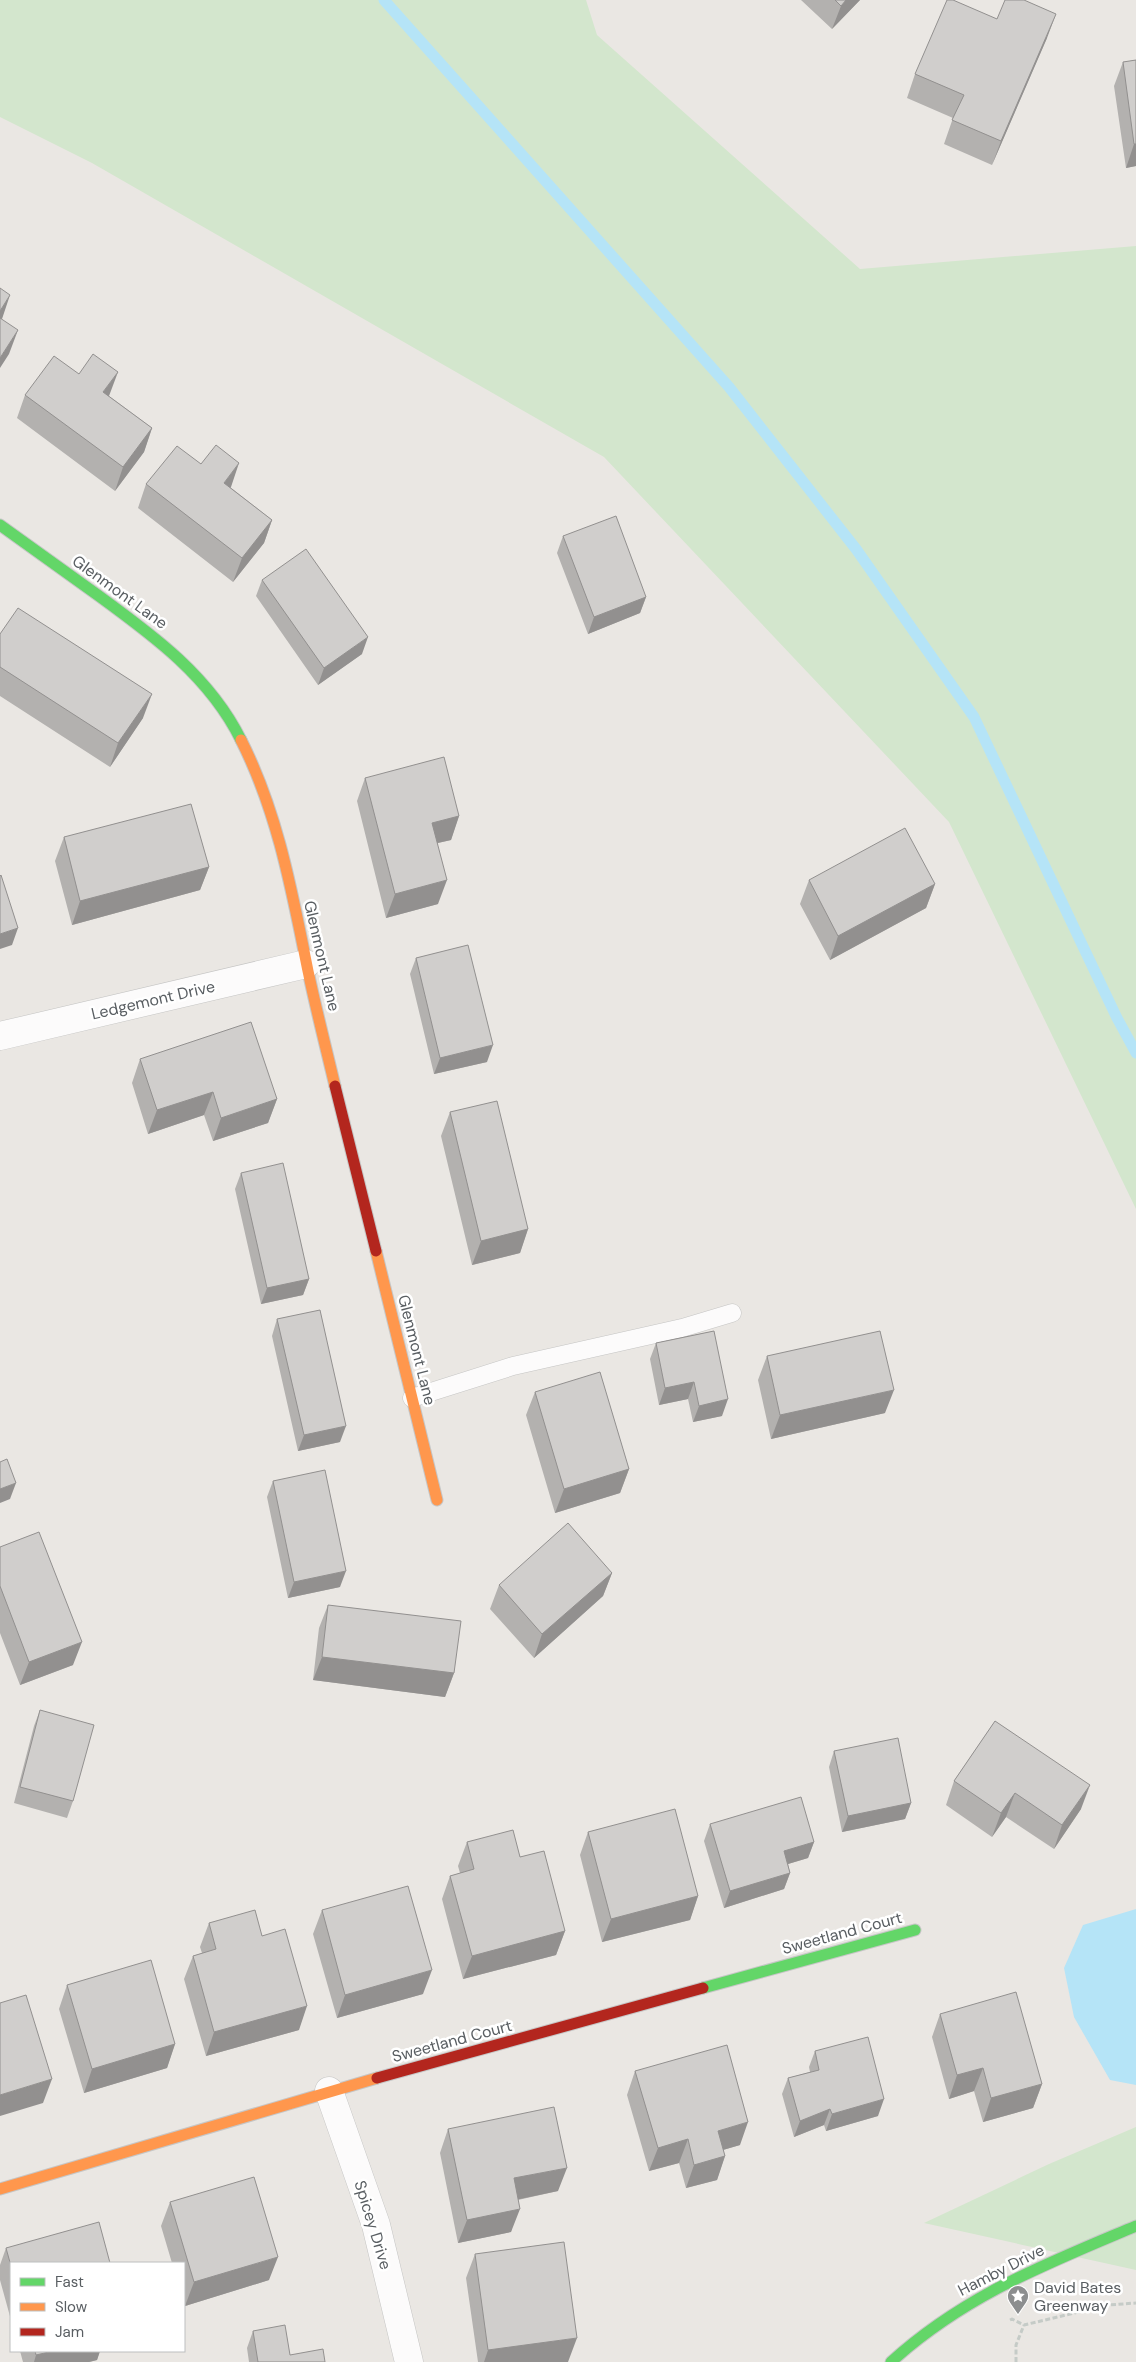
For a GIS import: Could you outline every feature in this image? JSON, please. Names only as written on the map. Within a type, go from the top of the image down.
[{"type":"street","name":"Glenmont Lane","points":[[0,525],[158,638],[190,668],[215,698],[245,747],[270,806],[282,850],[306,964],[437,1500]]},
{"type":"street","name":"Ledgemont Drive","points":[[0,1036],[306,964]]},
{"type":"street","name":"Sweetland Court","points":[[0,2189],[328,2091],[915,1930]]},
{"type":"street","name":"Spicey Drive","points":[[328,2091],[376,2225],[409,2362]]},
{"type":"street","name":"Hamby Drive","points":[[891,2362],[954,2312],[1021,2275],[1136,2226]]},
{"type":"lane","points":[[412,1398],[513,1366],[682,1328],[732,1313]]},
{"type":"path","points":[[1012,2319],[1024,2325],[1108,2305],[1136,2303]]},
{"type":"path","points":[[1016,2362],[1016,2345],[1024,2325]]},
{"type":"green space","points":[[0,0],[586,0],[597,35],[860,269],[1136,246],[1136,1209],[949,822],[604,457],[92,163],[0,117]]},
{"type":"green space","points":[[1136,2127],[1136,2270],[924,2223],[1049,2164]]},
{"type":"water","points":[[1136,1909],[1136,2085],[1110,2080],[1074,2017],[1064,1968],[1083,1925]]},
{"type":"building","points":[[835,0],[846,0],[841,6]]},
{"type":"building","points":[[947,0],[953,0],[997,19],[1005,0],[1024,0],[1056,14],[1001,141],[952,120],[964,95],[915,74]]},
{"type":"building","points":[[1136,60],[1136,144],[1134,144],[1123,62]]},
{"type":"building","points":[[0,288],[10,295],[0,311]]},
{"type":"building","points":[[0,318],[18,330],[0,358]]},
{"type":"building","points":[[93,354],[118,372],[103,392],[152,428],[123,467],[25,395],[54,356],[79,374]]},
{"type":"building","points":[[216,445],[239,463],[224,483],[272,520],[242,558],[146,484],[177,446],[201,464]]},
{"type":"building","points":[[616,516],[646,597],[594,617],[563,536]]},
{"type":"building","points":[[306,549],[368,637],[324,668],[262,580]]},
{"type":"building","points":[[18,608],[152,694],[118,743],[0,667],[0,634]]},
{"type":"building","points":[[444,757],[459,816],[432,823],[447,880],[395,894],[365,778]]},
{"type":"building","points":[[191,804],[209,867],[80,901],[64,837]]},
{"type":"building","points":[[905,828],[935,884],[838,936],[809,880]]},
{"type":"building","points":[[0,876],[18,928],[0,934]]},
{"type":"building","points":[[468,945],[493,1045],[440,1058],[416,958]]},
{"type":"building","points":[[251,1022],[277,1099],[221,1118],[213,1092],[157,1110],[140,1059]]},
{"type":"building","points":[[497,1101],[528,1229],[481,1241],[450,1112]]},
{"type":"building","points":[[283,1163],[309,1279],[267,1288],[241,1173]]},
{"type":"building","points":[[320,1310],[346,1426],[304,1435],[277,1319]]},
{"type":"building","points":[[714,1331],[728,1399],[699,1406],[694,1382],[665,1388],[656,1343]]},
{"type":"building","points":[[880,1331],[894,1390],[780,1415],[767,1356]]},
{"type":"building","points":[[600,1372],[629,1469],[564,1489],[535,1392]]},
{"type":"building","points":[[7,1459],[16,1483],[0,1489],[0,1462]]},
{"type":"building","points":[[325,1470],[346,1571],[294,1582],[273,1481]]},
{"type":"building","points":[[568,1523],[612,1573],[542,1634],[499,1585]]},
{"type":"building","points":[[39,1532],[82,1642],[29,1662],[0,1586],[0,1547]]},
{"type":"building","points":[[328,1605],[461,1621],[454,1673],[322,1657]]},
{"type":"building","points":[[40,1710],[94,1725],[73,1801],[20,1787]]},
{"type":"building","points":[[995,1721],[1090,1785],[1062,1825],[1015,1793],[1001,1813],[954,1781]]},
{"type":"building","points":[[898,1738],[911,1803],[848,1816],[834,1751]]},
{"type":"building","points":[[801,1797],[814,1842],[784,1851],[790,1873],[730,1891],[710,1824]]},
{"type":"building","points":[[675,1809],[698,1896],[611,1919],[588,1832]]},
{"type":"building","points":[[513,1830],[520,1857],[544,1851],[565,1931],[472,1956],[450,1876],[474,1869],[467,1842]]},
{"type":"building","points":[[408,1886],[432,1970],[345,1995],[322,1910]]},
{"type":"building","points":[[255,1910],[262,1936],[285,1929],[307,2006],[214,2032],[193,1956],[216,1949],[209,1923]]},
{"type":"building","points":[[151,1960],[175,2044],[92,2069],[67,1985]]},
{"type":"building","points":[[1016,1992],[1042,2084],[991,2098],[983,2068],[957,2075],[940,2014]]},
{"type":"building","points":[[26,1995],[52,2079],[0,2095],[0,2003]]},
{"type":"building","points":[[868,2037],[884,2099],[832,2114],[830,2109],[800,2121],[788,2078],[819,2070],[815,2051]]},
{"type":"building","points":[[727,2045],[748,2122],[718,2131],[725,2156],[694,2165],[688,2139],[658,2148],[635,2071]]},
{"type":"building","points":[[554,2107],[567,2168],[514,2178],[520,2209],[467,2220],[448,2129]]},
{"type":"building","points":[[254,2177],[278,2257],[194,2282],[170,2202]]},
{"type":"building","points":[[99,2222],[110,2262],[10,2262],[6,2248]]},
{"type":"building","points":[[564,2242],[577,2338],[488,2350],[475,2254]]},
{"type":"building","points":[[285,2325],[290,2355],[323,2349],[325,2362],[258,2362],[253,2331]]},
{"type":"building","points":[[35,2352],[49,2352],[36,2355]]},
{"type":"waterway","points":[[384,0],[729,387],[856,549],[974,717],[1117,1018],[1136,1053]]},
{"type":"traffic: fast","points":[[0,525],[120,611],[179,659],[213,697],[228,717],[241,740]]},
{"type":"traffic: fast","points":[[703,1988],[915,1930]]},
{"type":"traffic: fast","points":[[891,2362],[919,2338],[977,2300],[1038,2268],[1136,2226]]},
{"type":"traffic: slow","points":[[241,740],[265,796],[282,853],[335,1086]]},
{"type":"traffic: slow","points":[[376,1251],[437,1500]]},
{"type":"traffic: slow","points":[[0,2189],[377,2078]]},
{"type":"traffic: jam","points":[[335,1086],[376,1251]]},
{"type":"traffic: jam","points":[[377,2078],[703,1988]]},
{"type":"place","name":"David Bates Greenway","points":[[1018,2315]]}]
